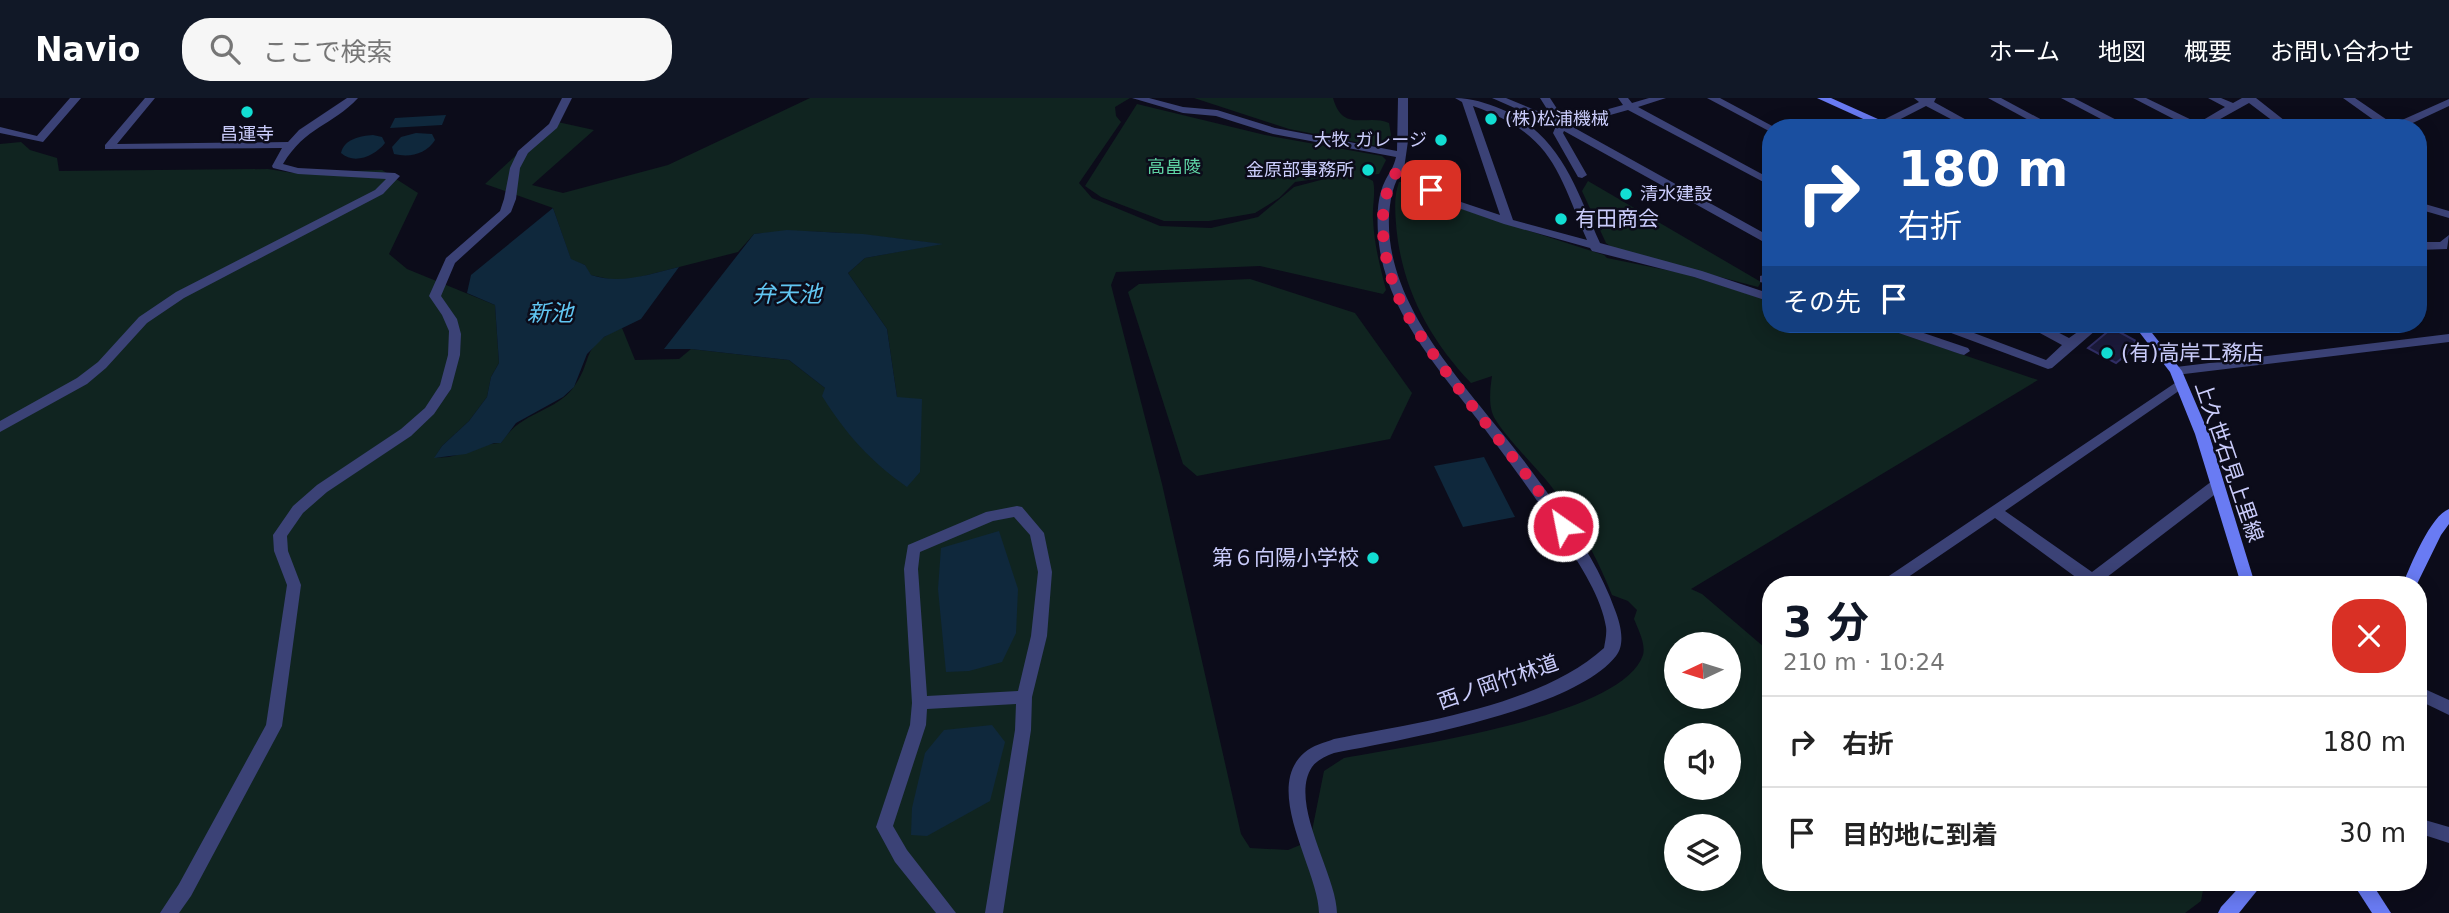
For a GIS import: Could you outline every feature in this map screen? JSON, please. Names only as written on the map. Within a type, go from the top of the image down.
[{"type":"main road","points":[[1822,98],[1872,119]]},
{"type":"main road","name":"上久世石見上里線","points":[[2146,333],[2178,377],[2202,434],[2245,576]]},
{"type":"main road","points":[[2414,576],[2435,532],[2449,514]]},
{"type":"main road","points":[[2227,913],[2247,891]]},
{"type":"main road","points":[[2367,891],[2382,913]]},
{"type":"street","points":[[0,130],[39,140],[76,98]]},
{"type":"street","points":[[150,98],[109,147],[288,145]]},
{"type":"street","points":[[0,427],[82,381],[102,365],[144,320],[180,295],[379,192],[395,176],[298,170],[277,166],[288,145],[302,130],[353,98]]},
{"type":"street","points":[[169,913],[185,890],[274,726],[295,585],[281,551],[279,535],[302,504],[413,426],[438,401],[453,366],[456,331],[435,296],[441,276],[450,261],[505,212],[515,168],[523,151],[553,126],[567,98]]},
{"type":"street","points":[[1137,98],[1183,110],[1217,113],[1273,131],[1401,155]]},
{"type":"street","name":"西ノ岡竹林道","points":[[1328,912],[1328,901],[1300,816],[1298,782],[1305,763],[1317,752],[1334,746],[1443,724],[1515,703],[1591,669],[1612,650],[1616,635],[1596,581],[1574,542],[1542,494],[1485,422],[1406,312],[1392,278],[1384,232],[1385,198],[1390,181],[1398,170],[1401,155],[1403,98]]},
{"type":"street","points":[[1497,98],[1562,125],[1762,237]]},
{"type":"street","points":[[1545,98],[1562,125]]},
{"type":"street","points":[[1582,176],[1558,133],[1562,125],[1626,102],[1661,98]]},
{"type":"street","points":[[1712,98],[1762,123]]},
{"type":"street","points":[[1993,98],[2034,119]]},
{"type":"street","points":[[2066,98],[2109,119]]},
{"type":"street","points":[[2138,98],[2186,119]]},
{"type":"street","points":[[2213,98],[2233,107]]},
{"type":"street","points":[[2213,119],[2250,98],[2278,119]]},
{"type":"street","points":[[2348,98],[2380,119]]},
{"type":"street","points":[[1463,99],[1508,222]]},
{"type":"street","points":[[1463,99],[1511,118],[1541,139],[1562,175],[1595,247]]},
{"type":"street","points":[[1898,119],[1926,99],[1960,119]]},
{"type":"street","points":[[1626,102],[1762,178]]},
{"type":"street","points":[[2412,119],[2449,102]]},
{"type":"street","points":[[1398,170],[1448,201],[1508,222],[1698,274],[1762,295]]},
{"type":"street","points":[[2427,208],[2449,215]]},
{"type":"street","points":[[2427,246],[2443,246],[2449,239]]},
{"type":"street","points":[[1911,333],[1964,351]]},
{"type":"street","points":[[1963,333],[2048,365],[2085,333]]},
{"type":"street","points":[[2050,333],[2070,344]]},
{"type":"street","points":[[1900,576],[1995,511],[2178,377],[2449,338]]},
{"type":"street","points":[[2099,576],[2217,485]]},
{"type":"street","points":[[947,913],[901,856],[884,827],[918,725],[920,703],[911,569],[913,549],[991,516],[1017,511],[1037,533],[1045,572],[1039,636],[1024,697],[1023,730],[994,913]]},
{"type":"street","points":[[1995,511],[2081,576]]},
{"type":"street","points":[[920,703],[1024,697]]},
{"type":"street","points":[[2427,697],[2449,708]]},
{"type":"street","points":[[2427,828],[2449,835]]},
{"type":"green space","name":"高畠陵","points":[[810,98],[1130,98],[1115,107],[1116,116],[1121,122],[1079,183],[1092,198],[1160,226],[1211,228],[1258,217],[1294,187],[1336,176],[1295,182],[1279,198],[1255,213],[1209,221],[1164,221],[1101,197],[1085,186],[1137,104],[1265,135],[1382,156],[1386,160],[1379,174],[1362,175],[1373,181],[1374,185],[1374,228],[1386,290],[1383,294],[1260,266],[1116,272],[1111,285],[1162,484],[1241,834],[1250,848],[1288,850],[1310,841],[1324,771],[1344,758],[1459,737],[1555,712],[1596,696],[1627,677],[1644,651],[1634,619],[1637,610],[1628,601],[1612,595],[1593,552],[1569,512],[1551,486],[1495,419],[1490,404],[1492,376],[1471,383],[1442,348],[1419,310],[1399,247],[1395,208],[1399,182],[1404,182],[1440,202],[1607,258],[1681,273],[1762,298],[1762,333],[1899,333],[2038,380],[1691,589],[1702,594],[1762,645],[1762,891],[2203,891],[2201,901],[2185,913],[0,913],[0,144],[21,142],[30,150],[57,158],[59,171],[268,169],[293,173],[382,170],[418,193],[389,254],[407,269],[495,305],[499,363],[491,377],[487,397],[469,421],[442,446],[435,457],[443,458],[501,443],[518,424],[565,396],[580,378],[593,348],[599,341],[622,328],[635,360],[679,359],[691,349],[789,360],[825,388],[897,397],[887,329],[848,273],[865,258],[939,244],[824,232],[754,234],[738,252],[636,278],[614,280],[590,275],[585,265],[571,260],[553,208],[485,184],[553,121],[594,130],[532,185],[563,193],[668,165]]},
{"type":"green space","points":[[1194,98],[1333,98],[1343,116],[1389,123],[1391,135],[1388,145],[1376,146],[1289,129]]},
{"type":"green space","points":[[1588,181],[1761,282],[1758,287],[1614,249],[1606,243],[1582,191]]},
{"type":"green space","points":[[1250,279],[1355,313],[1412,393],[1390,439],[1197,476],[1183,464],[1128,292],[1139,284]]},
{"type":"water","points":[[446,115],[442,125],[390,128],[395,118]]},
{"type":"water","points":[[416,133],[432,134],[435,140],[427,149],[417,154],[394,154],[392,147],[401,137]]},
{"type":"water","points":[[373,135],[382,137],[385,143],[376,152],[358,159],[346,157],[341,153],[349,141]]},
{"type":"water","name":"新池","points":[[553,208],[571,259],[585,265],[591,275],[624,279],[679,267],[641,319],[604,337],[587,354],[574,387],[563,397],[516,423],[501,443],[466,454],[434,458],[442,446],[469,421],[487,397],[491,377],[499,363],[495,305],[467,293],[471,275]]},
{"type":"water","name":"弁天池","points":[[787,230],[863,234],[943,244],[865,258],[848,273],[887,329],[897,397],[922,399],[920,472],[907,487],[870,457],[840,423],[822,396],[825,388],[789,360],[691,349],[664,349],[754,234]]},
{"type":"water","points":[[1484,457],[1515,517],[1463,527],[1434,466]]},
{"type":"water","points":[[999,531],[1018,589],[1016,633],[1002,662],[969,671],[946,672],[938,589],[941,548]]},
{"type":"water","points":[[992,725],[1005,742],[990,801],[927,836],[911,835],[912,808],[925,753],[944,730]]},
{"type":"building","points":[[2106,333],[2121,333],[2138,345],[2116,363],[2088,348]]},
{"type":"place","name":"昌運寺","points":[[247,112]]},
{"type":"place","name":"(株)松浦機械","points":[[1491,119]]},
{"type":"place","name":"大牧 ガレージ","points":[[1441,140]]},
{"type":"place","name":"金原部事務所","points":[[1368,170]]},
{"type":"place","name":"清水建設","points":[[1626,194]]},
{"type":"place","name":"有田商会","points":[[1561,219]]},
{"type":"place","name":"(有)高岸工務店","points":[[2107,353]]},
{"type":"place","name":"第６向陽小学校","points":[[1373,558]]},
{"type":"route","points":[[1431,190],[1398,170],[1390,181],[1385,198],[1384,232],[1392,278],[1406,312],[1563,526]]}]
